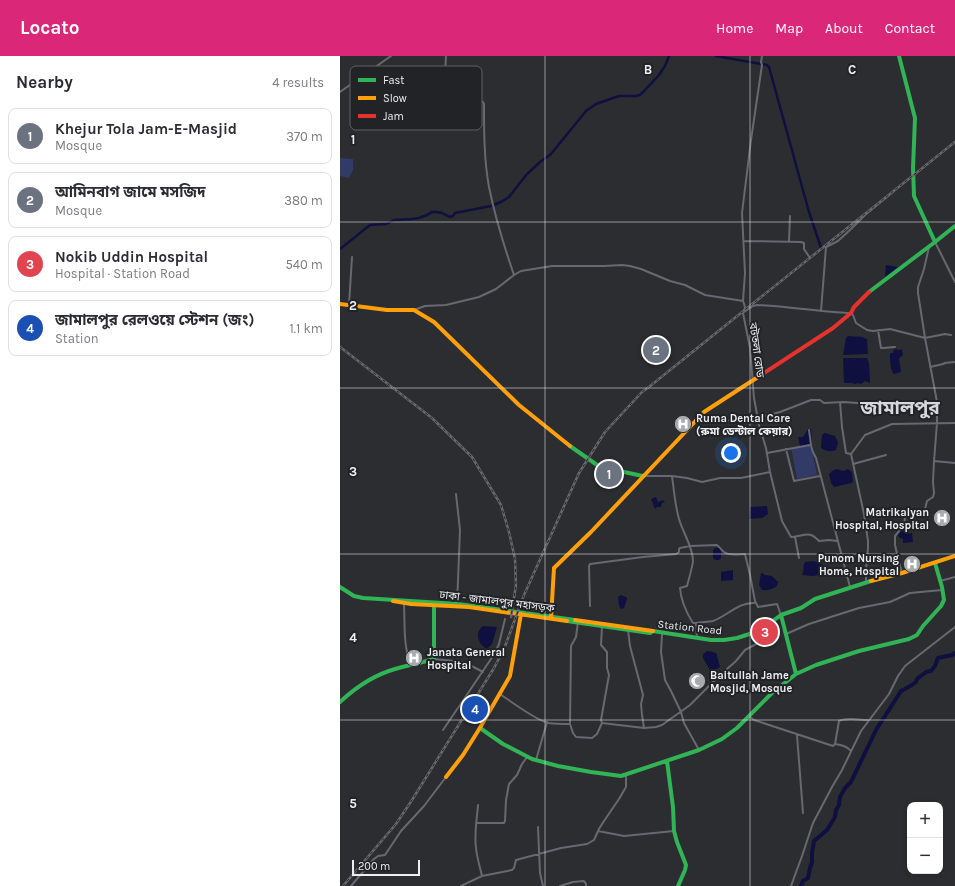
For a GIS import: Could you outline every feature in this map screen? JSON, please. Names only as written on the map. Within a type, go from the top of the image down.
[{"type":"main road","points":[[899,56],[915,118],[913,168],[914,196],[935,242]]},
{"type":"main road","points":[[551,618],[554,568],[704,412],[833,328],[851,313],[854,306],[872,289],[955,226]]},
{"type":"main road","points":[[340,304],[388,310],[414,310],[434,322],[519,405],[586,458],[600,467],[643,476]]},
{"type":"main road","name":"Station Road","points":[[392,601],[404,604],[457,606],[650,633],[651,631],[662,634],[711,640],[724,640],[737,638],[759,631],[781,615],[801,608],[815,599],[955,556]]},
{"type":"main road","points":[[480,728],[503,744],[527,757],[558,766],[620,776],[711,746],[730,734],[750,717],[758,706],[781,684],[796,674],[830,660],[859,651],[909,639],[917,635],[941,606],[944,600],[936,563]]},
{"type":"main road","name":"ঢাকা - জামালপুর মহাসড়ক","points":[[340,587],[354,596],[363,598],[465,605],[651,631]]},
{"type":"main road","points":[[340,702],[367,681],[382,673],[434,659],[434,605]]},
{"type":"main road","points":[[446,777],[480,728],[510,676],[521,614]]},
{"type":"main road","points":[[781,615],[796,674]]},
{"type":"main road","points":[[667,761],[676,842],[686,865],[678,886]]},
{"type":"street","points":[[377,66],[391,56]]},
{"type":"street","points":[[445,66],[446,56]]},
{"type":"street","name":"বটতলা রোড","points":[[762,56],[742,213],[745,273],[743,301],[745,310],[743,312],[750,348],[754,398],[759,425],[767,453],[782,521],[791,537],[795,537]]},
{"type":"street","points":[[340,92],[350,85]]},
{"type":"street","points":[[482,102],[484,104],[485,145],[493,207],[514,275]]},
{"type":"street","points":[[821,311],[826,248],[838,241],[865,215],[893,192]]},
{"type":"street","points":[[789,241],[790,216]]},
{"type":"street","points":[[744,241],[801,242],[804,243],[804,249],[810,258]]},
{"type":"street","points":[[935,242],[955,282]]},
{"type":"street","points":[[902,573],[895,545],[895,536],[904,525],[905,518],[913,513],[922,511],[925,508],[927,501],[933,496],[934,493],[933,482],[937,402],[918,293],[918,287],[926,262],[929,246]]},
{"type":"street","points":[[350,305],[352,257]]},
{"type":"street","points":[[414,310],[425,306],[446,305],[479,297],[496,289],[521,271],[552,266],[622,265],[641,269],[670,281],[685,285],[704,295],[743,301]]},
{"type":"street","points":[[743,312],[757,305],[783,306],[851,313],[856,323],[867,330],[873,331],[890,329],[925,338],[945,334],[952,335]]},
{"type":"street","points":[[878,330],[881,348],[895,347]]},
{"type":"street","points":[[930,367],[954,362]]},
{"type":"street","points":[[706,421],[746,420],[758,418],[780,412],[811,400],[820,400],[824,403],[872,402]]},
{"type":"street","points":[[840,402],[846,454],[851,454]]},
{"type":"street","points":[[866,583],[868,540],[851,454],[865,435],[892,424],[955,423]]},
{"type":"street","points":[[809,430],[811,445],[816,458],[850,588]]},
{"type":"street","points":[[767,453],[811,445]]},
{"type":"street","points":[[786,449],[794,481],[820,476]]},
{"type":"street","points":[[853,464],[886,455]]},
{"type":"street","points":[[934,461],[955,462]]},
{"type":"street","points":[[643,476],[672,476],[702,482],[720,478],[741,478],[770,472]]},
{"type":"street","points":[[672,476],[680,521],[690,546],[693,562],[687,586],[680,588],[680,595],[687,615],[692,623],[712,621],[735,608],[748,603],[755,603]]},
{"type":"street","points":[[456,494],[460,530],[457,606]]},
{"type":"street","points":[[799,558],[795,537],[808,534],[812,535],[819,541],[837,541]]},
{"type":"street","points":[[590,606],[590,564],[676,554],[679,552],[680,548],[690,546],[717,545],[727,554],[745,554],[755,603],[758,608],[777,604],[781,615]]},
{"type":"street","points":[[940,581],[955,577]]},
{"type":"street","points":[[786,634],[809,624],[858,608],[890,602],[910,593],[942,590]]},
{"type":"street","points":[[404,604],[405,637],[408,658],[411,665]]},
{"type":"street","points":[[442,730],[495,653],[499,644],[505,619]]},
{"type":"street","points":[[578,622],[576,637],[571,646],[570,724],[576,737],[592,738],[598,734],[602,723],[601,720],[609,675],[607,668],[607,652],[601,645],[602,626]]},
{"type":"street","points":[[696,623],[697,638]]},
{"type":"street","points":[[602,723],[644,728],[662,725],[700,696],[717,678],[736,662],[745,650],[758,643],[762,638],[764,627]]},
{"type":"street","points":[[792,886],[813,823],[861,731],[889,694],[905,666],[955,627]]},
{"type":"street","points":[[628,630],[630,646],[643,695],[641,704],[644,728]]},
{"type":"street","points":[[662,634],[665,680],[681,712],[684,724],[699,750]]},
{"type":"street","points":[[434,659],[464,662],[483,672]]},
{"type":"street","points":[[500,694],[531,715],[547,722],[570,724]]},
{"type":"street","points":[[750,717],[754,720],[797,735],[833,746],[835,744],[844,746],[851,751]]},
{"type":"street","points":[[835,744],[839,722],[841,720],[869,720]]},
{"type":"street","points":[[536,760],[547,722]]},
{"type":"street","points":[[797,735],[802,813]]},
{"type":"street","points":[[477,823],[504,823],[509,784],[517,775],[527,757]]},
{"type":"street","points":[[461,886],[482,876],[512,870],[516,860],[561,848],[587,844],[594,840],[604,821],[626,787],[626,774]]},
{"type":"street","points":[[351,886],[374,859],[378,856],[385,856],[401,831],[424,806],[446,777]]},
{"type":"street","points":[[478,805],[475,832],[476,849],[482,876]]},
{"type":"street","points":[[538,827],[540,873],[543,886]]},
{"type":"street","points":[[598,831],[624,836],[674,831]]},
{"type":"street","points":[[560,886],[573,882],[584,881],[586,886]]},
{"type":"shaded area","points":[[340,158],[353,159],[353,170],[349,178],[340,176]]},
{"type":"shaded area","points":[[886,265],[898,267],[885,277]]},
{"type":"shaded area","points":[[848,336],[863,337],[867,339],[868,354],[843,355],[846,338]]},
{"type":"shaded area","points":[[894,349],[902,349],[903,355],[899,358],[901,372],[894,374],[890,362],[890,353],[893,353]]},
{"type":"shaded area","points":[[843,358],[867,358],[869,363],[870,383],[865,381],[861,384],[844,383]]},
{"type":"shaded area","points":[[808,429],[811,429],[812,444],[800,446],[798,437],[803,437]]},
{"type":"shaded area","points":[[825,433],[835,436],[838,442],[836,450],[829,451],[822,449],[822,435]]},
{"type":"shaded area","points":[[811,444],[817,475],[797,479],[791,448]]},
{"type":"shaded area","points":[[837,469],[843,471],[848,469],[852,472],[852,483],[834,487],[831,483],[829,474]]},
{"type":"shaded area","points":[[656,497],[658,502],[663,500],[665,502],[662,503],[661,507],[657,507],[655,509],[651,499]]},
{"type":"shaded area","points":[[767,506],[768,514],[762,518],[749,519],[750,507]]},
{"type":"shaded area","points":[[903,530],[905,534],[912,533],[913,542],[903,543],[903,539],[898,536]]},
{"type":"shaded area","points":[[715,548],[719,548],[721,551],[721,558],[719,560],[715,560],[713,558],[713,550]]},
{"type":"shaded area","points":[[814,561],[828,567],[825,575],[802,575],[805,562]]},
{"type":"shaded area","points":[[733,570],[733,580],[721,581],[721,572]]},
{"type":"shaded area","points":[[761,573],[772,576],[778,582],[777,586],[770,590],[762,590],[759,585]]},
{"type":"shaded area","points":[[621,595],[627,599],[624,608],[621,609],[618,597]]},
{"type":"shaded area","points":[[483,626],[497,627],[492,644],[487,649],[481,645],[478,638],[480,629]]},
{"type":"shaded area","points":[[707,651],[717,654],[720,667],[711,672],[703,658],[703,654]]},
{"type":"waterway","points":[[340,249],[370,225],[386,224],[394,220],[419,218],[432,212],[442,213],[450,217],[455,213],[491,206],[501,202],[509,197],[527,174],[551,154],[586,111],[596,104],[619,96],[640,95],[659,75],[669,56]]},
{"type":"waterway","points":[[716,56],[767,65],[769,67],[809,212],[821,248]]},
{"type":"waterway","points":[[801,886],[803,881],[808,878],[812,862],[814,841],[827,830],[835,817],[840,797],[845,788],[851,782],[876,730],[901,691],[916,682],[917,679],[926,672],[931,671],[938,658],[955,653]]},
{"type":"railway","points":[[343,886],[396,824],[494,668],[504,649],[524,595],[579,473],[605,432],[642,392],[955,142]]},
{"type":"railway","points":[[340,347],[432,418],[472,457],[501,505],[509,532],[515,559],[516,585],[511,617]]},
{"type":"traffic: fast","points":[[869,292],[935,242],[914,196],[913,168],[915,118],[899,56]]},
{"type":"traffic: fast","points":[[935,242],[955,226]]},
{"type":"traffic: fast","points":[[570,446],[600,467],[643,476]]},
{"type":"traffic: fast","points":[[796,674],[816,665],[859,651],[909,639],[917,635],[941,606],[944,600],[935,563]]},
{"type":"traffic: fast","points":[[567,621],[650,633],[653,631],[711,640],[724,640],[737,638],[759,631],[781,615],[801,608],[815,599],[871,581]]},
{"type":"traffic: fast","points":[[340,587],[354,596],[363,598],[458,604],[575,620]]},
{"type":"traffic: fast","points":[[340,702],[352,691],[373,678],[387,672],[434,659],[434,605]]},
{"type":"traffic: fast","points":[[480,728],[503,744],[532,759],[558,766],[621,776],[699,750],[722,739],[737,728],[772,693],[796,674],[781,615]]},
{"type":"traffic: fast","points":[[667,761],[673,807],[674,831],[686,865],[678,886]]},
{"type":"traffic: slow","points":[[340,304],[387,310],[414,310],[434,322],[519,405],[570,446]]},
{"type":"traffic: slow","points":[[551,618],[554,568],[591,532],[704,412],[758,377]]},
{"type":"traffic: slow","points":[[871,581],[955,556]]},
{"type":"traffic: slow","points":[[393,601],[411,604],[469,607],[567,621]]},
{"type":"traffic: slow","points":[[446,777],[463,755],[510,676],[521,614]]},
{"type":"traffic: slow","points":[[575,620],[653,631]]},
{"type":"traffic: jam","points":[[758,377],[833,328],[851,313],[854,307],[869,292]]},
{"type":"place","name":"আমিনবাগ জামে মসজিদ","points":[[656,350]]},
{"type":"place","name":"Ruma Dental Care (রুমা ডেন্টাল কেয়ার)","points":[[683,424]]},
{"type":"place","name":"Khejur Tola Jam-E-Masjid","points":[[609,474]]},
{"type":"place","name":"Matrikalyan Hospital, Hospital","points":[[942,518]]},
{"type":"place","name":"Punom Nursing Home, Hospital","points":[[912,564]]},
{"type":"place","name":"Nokib Uddin Hospital","points":[[765,632]]},
{"type":"place","name":"Janata General Hospital","points":[[414,658]]},
{"type":"place","name":"Baitullah Jame Mosjid, Mosque","points":[[697,681]]},
{"type":"place","name":"জামালপুর রেলওয়ে স্টেশন (জং)","points":[[475,709]]},
{"type":"district","name":"জামালপুর","points":[[900,407]]}]
